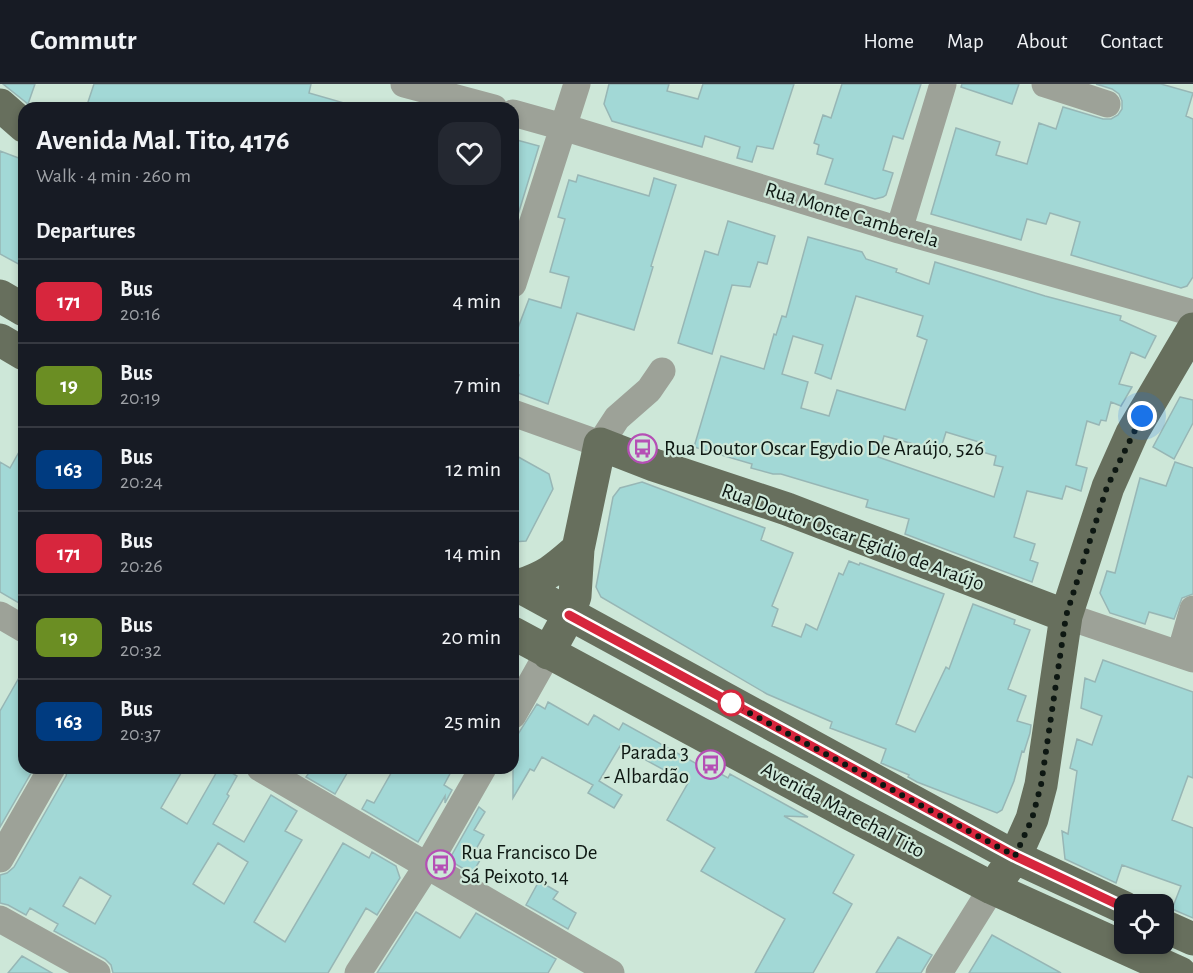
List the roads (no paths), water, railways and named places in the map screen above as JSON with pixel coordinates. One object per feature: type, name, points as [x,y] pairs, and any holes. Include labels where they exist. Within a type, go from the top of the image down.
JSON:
[{"type":"main road","points":[[0,105],[18,121]]},
{"type":"main road","points":[[992,888],[1015,856],[1032,819],[1041,785],[1066,616],[1107,487],[1132,433],[1193,329]]},
{"type":"main road","points":[[548,653],[569,615],[575,596],[578,549],[600,444]]},
{"type":"main road","name":"Rua Doutor Oscar Egidio de Araújo","points":[[600,444],[654,465],[787,510],[1066,616]]},
{"type":"main road","points":[[519,584],[542,579],[578,549]]},
{"type":"main road","name":"Avenida Marechal Tito","points":[[519,587],[1015,856],[1114,903]]},
{"type":"main road","name":"Avenida Marechal Tito","points":[[519,636],[992,888],[1180,973]]},
{"type":"main road","points":[[1174,930],[1193,939]]},
{"type":"street","points":[[404,84],[472,102]]},
{"type":"street","points":[[519,265],[577,84]]},
{"type":"street","points":[[899,230],[943,84]]},
{"type":"street","points":[[1045,84],[1107,104]]},
{"type":"street","name":"Rua Monte Camberela","points":[[519,115],[899,230],[1193,313]]},
{"type":"street","points":[[6,345],[15,304]]},
{"type":"street","points":[[600,444],[617,418],[649,390],[662,371]]},
{"type":"street","name":"Rua Doutor Oscar Egidio de Araújo","points":[[519,415],[600,444]]},
{"type":"street","points":[[1186,656],[1193,609]]},
{"type":"street","points":[[0,615],[18,626]]},
{"type":"street","name":"Rua Doutor Oscar Egidio de Araújo","points":[[1066,616],[1186,656]]},
{"type":"street","points":[[519,704],[548,653]]},
{"type":"street","points":[[0,859],[49,774]]},
{"type":"street","points":[[270,774],[610,973]]},
{"type":"street","points":[[358,973],[427,866],[480,774]]},
{"type":"street","points":[[939,973],[992,888]]},
{"type":"street","points":[[0,919],[97,973]]},
{"type":"place","name":"Rua Doutor Oscar Egydio De Araújo, 526","points":[[643,448]]},
{"type":"place","name":"Parada 3 - Albardão","points":[[710,764]]},
{"type":"place","name":"Rua Francisco De Sá Peixoto, 14","points":[[440,864]]}]
